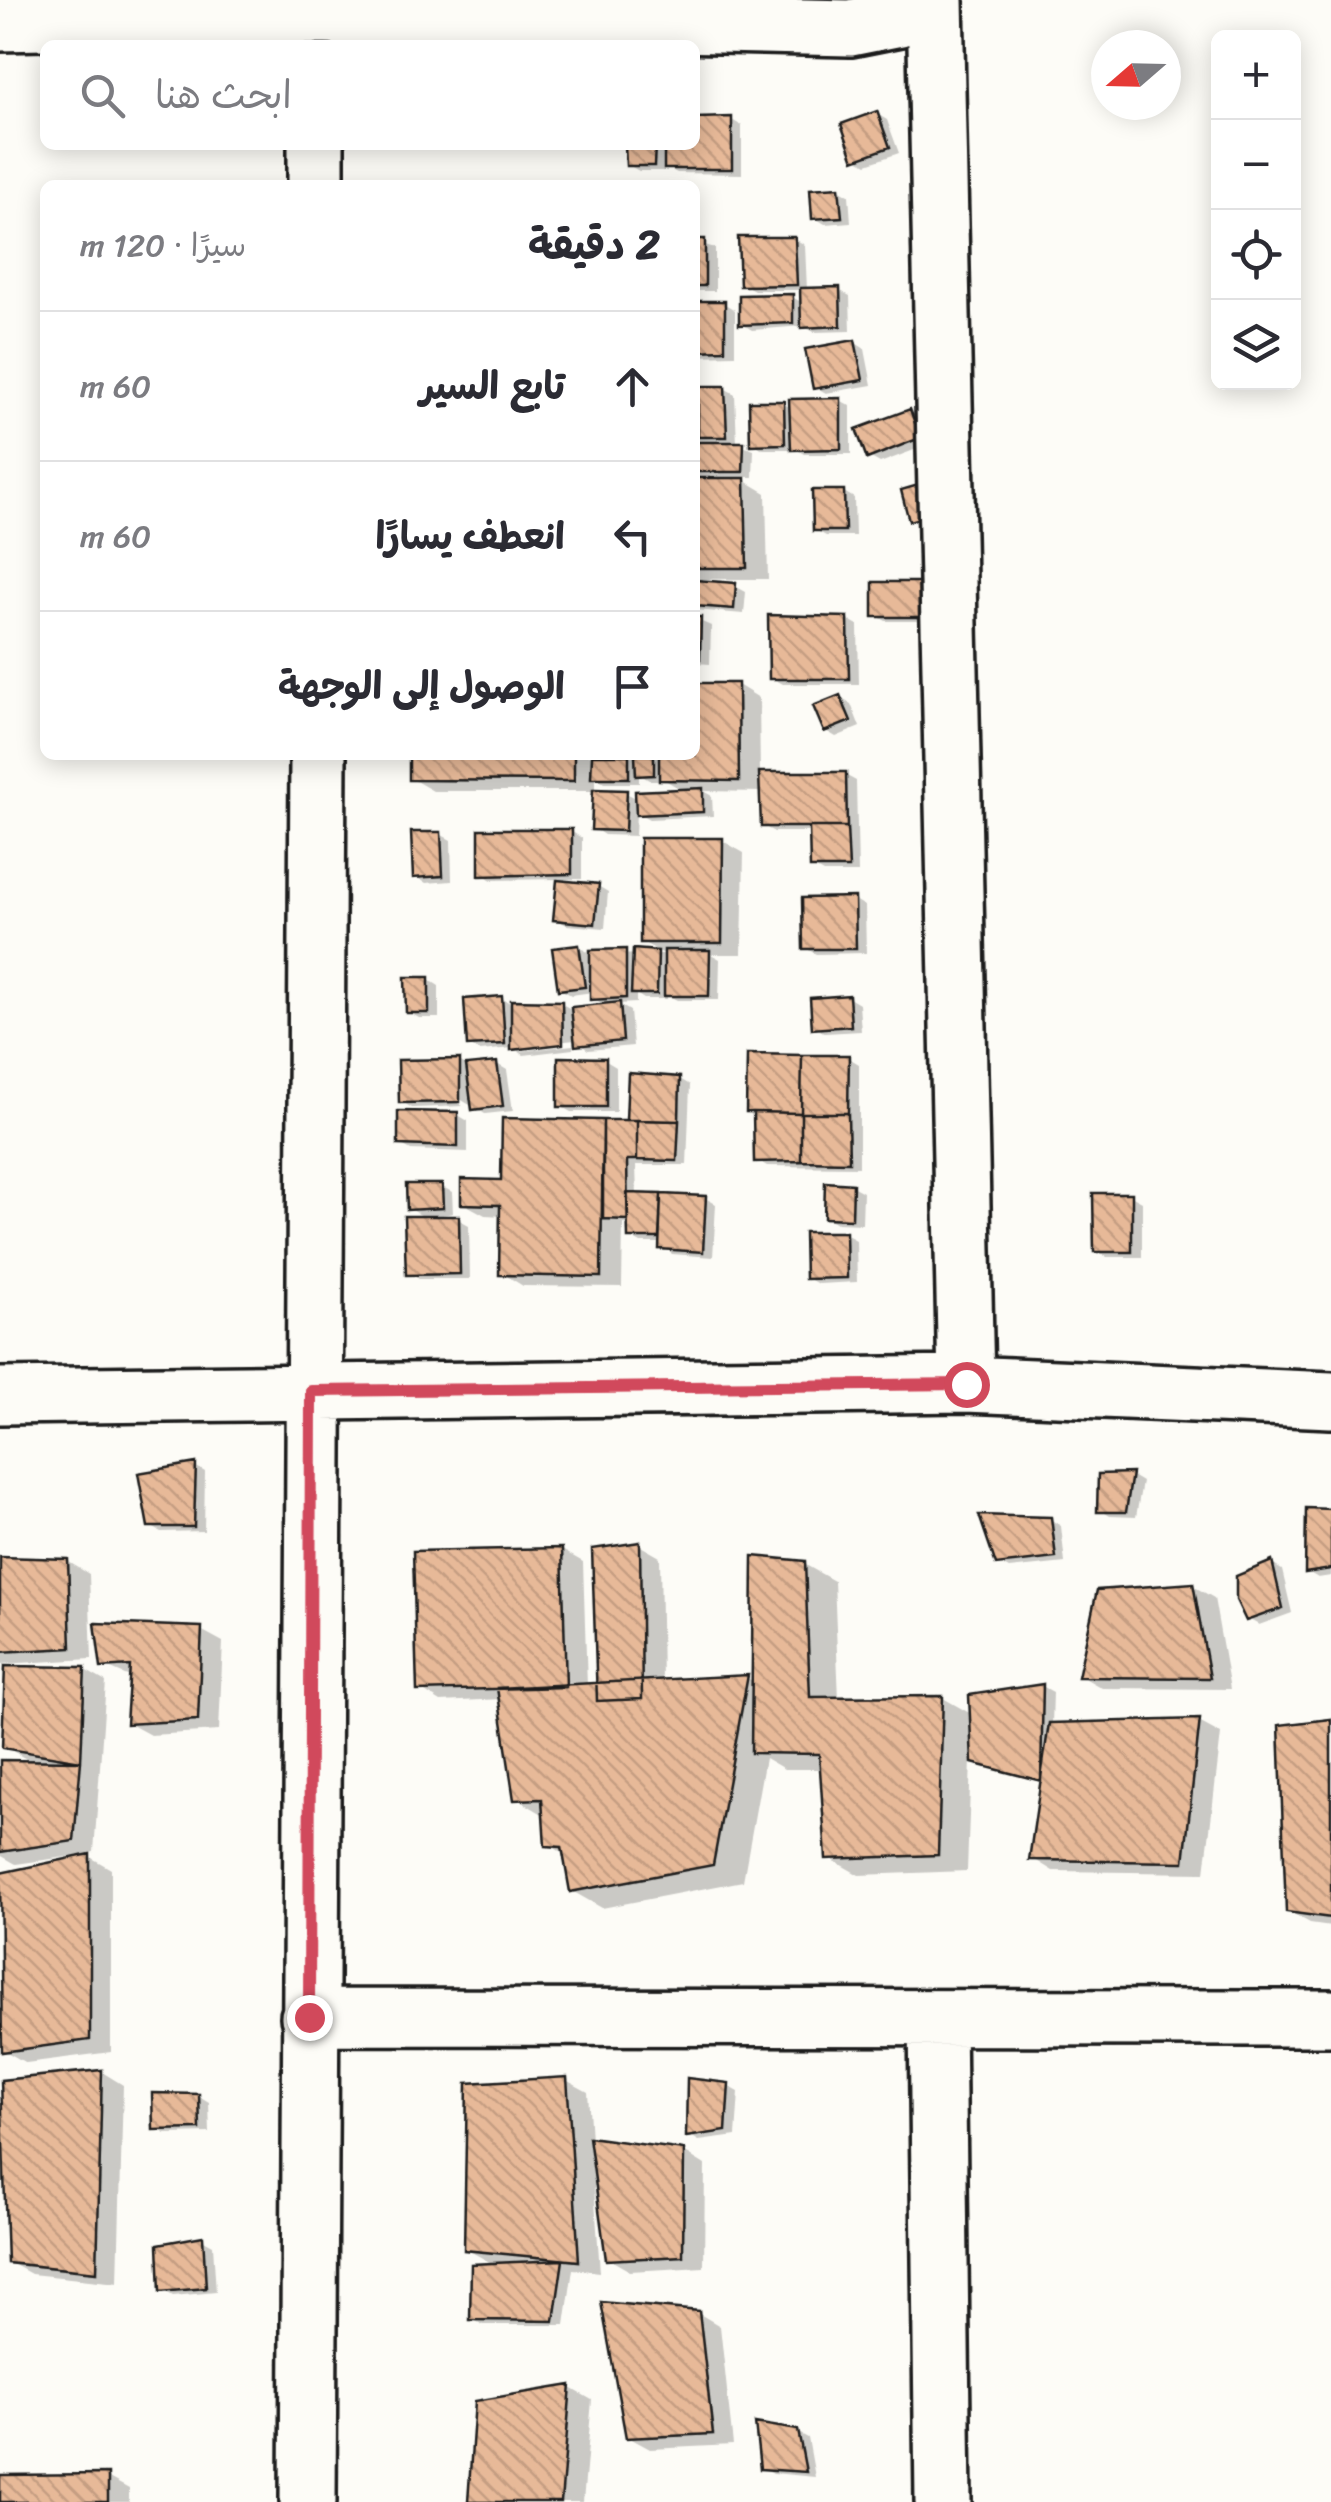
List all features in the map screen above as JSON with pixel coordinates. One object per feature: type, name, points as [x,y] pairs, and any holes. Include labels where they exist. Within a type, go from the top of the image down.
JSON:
[{"type":"street","points":[[0,23],[315,20],[850,28],[900,18],[923,0]]},
{"type":"street","points":[[934,0],[966,1384]]},
{"type":"street","points":[[316,150],[316,180]]},
{"type":"street","points":[[308,2502],[311,1391],[318,760]]},
{"type":"street","points":[[0,1396],[966,1384],[1331,1400]]},
{"type":"street","points":[[309,2017],[1331,2018]]},
{"type":"street","points":[[937,2018],[943,2502]]},
{"type":"building","points":[[877,111],[890,147],[854,160],[841,124]]},
{"type":"building","points":[[732,117],[732,169],[664,169],[664,150],[700,150],[700,118]]},
{"type":"building","points":[[625,150],[655,150],[654,166],[626,166]]},
{"type":"building","points":[[839,187],[842,217],[812,219],[810,189]]},
{"type":"building","points":[[738,237],[795,237],[797,285],[740,286]]},
{"type":"building","points":[[700,239],[705,239],[705,286],[700,286]]},
{"type":"building","points":[[840,287],[841,326],[801,328],[800,288]]},
{"type":"building","points":[[793,294],[793,323],[739,325],[739,295]]},
{"type":"building","points":[[700,301],[725,301],[725,350],[700,351]]},
{"type":"building","points":[[855,340],[863,380],[813,389],[805,349]]},
{"type":"building","points":[[700,386],[725,386],[727,437],[700,437]]},
{"type":"building","points":[[841,398],[841,449],[791,450],[789,399]]},
{"type":"building","points":[[749,401],[784,401],[785,444],[750,445]]},
{"type":"building","points":[[910,409],[920,438],[867,459],[856,429]]},
{"type":"building","points":[[700,442],[744,442],[743,472],[700,472]]},
{"type":"building","points":[[700,478],[745,478],[747,568],[700,568]]},
{"type":"building","points":[[925,483],[934,514],[909,521],[901,490]]},
{"type":"building","points":[[812,490],[844,490],[845,531],[813,531]]},
{"type":"building","points":[[700,580],[736,583],[734,609],[700,606]]},
{"type":"building","points":[[873,582],[923,582],[924,617],[873,617]]},
{"type":"building","points":[[768,615],[848,617],[849,679],[769,679]]},
{"type":"building","points":[[700,683],[738,683],[739,781],[659,780],[659,760],[700,760]]},
{"type":"building","points":[[840,695],[851,721],[824,732],[813,706]]},
{"type":"building","points":[[409,760],[574,760],[574,781],[409,780]]},
{"type":"building","points":[[592,760],[629,760],[629,778],[591,778]]},
{"type":"building","points":[[635,760],[654,760],[654,775],[636,776]]},
{"type":"building","points":[[759,772],[846,772],[847,827],[761,827]]},
{"type":"building","points":[[703,788],[703,812],[636,815],[635,791]]},
{"type":"building","points":[[593,789],[627,790],[625,831],[591,830]]},
{"type":"building","points":[[809,827],[847,827],[849,868],[810,868]]},
{"type":"building","points":[[479,829],[572,829],[572,874],[479,876]]},
{"type":"building","points":[[411,832],[441,832],[443,876],[413,878]]},
{"type":"building","points":[[640,838],[723,838],[722,943],[640,943]]},
{"type":"building","points":[[557,880],[599,884],[595,924],[553,920]]},
{"type":"building","points":[[855,897],[856,949],[803,949],[802,898]]},
{"type":"building","points":[[579,945],[585,987],[558,990],[552,948]]},
{"type":"building","points":[[626,949],[626,998],[590,1000],[590,950]]},
{"type":"building","points":[[633,949],[658,951],[657,994],[631,994]]},
{"type":"building","points":[[664,950],[710,950],[709,996],[664,996]]},
{"type":"building","points":[[405,977],[429,977],[429,1013],[406,1013]]},
{"type":"building","points":[[849,995],[851,1026],[812,1029],[810,998]]},
{"type":"building","points":[[502,996],[505,1044],[467,1046],[464,999]]},
{"type":"building","points":[[511,1000],[562,1001],[563,1044],[511,1050]]},
{"type":"building","points":[[620,1002],[623,1041],[575,1046],[571,1007]]},
{"type":"building","points":[[747,1054],[802,1055],[801,1113],[746,1112]]},
{"type":"building","points":[[802,1055],[849,1055],[848,1113],[801,1113]]},
{"type":"building","points":[[558,1057],[606,1058],[606,1107],[558,1107]]},
{"type":"building","points":[[460,1059],[460,1102],[399,1103],[398,1060]]},
{"type":"building","points":[[497,1062],[503,1106],[472,1110],[466,1065]]},
{"type":"building","points":[[628,1073],[680,1077],[679,1121],[626,1120]]},
{"type":"building","points":[[398,1111],[458,1112],[458,1147],[398,1145]]},
{"type":"building","points":[[753,1112],[801,1113],[801,1161],[754,1162]]},
{"type":"building","points":[[801,1113],[848,1113],[849,1162],[801,1161]]},
{"type":"building","points":[[502,1118],[603,1120],[601,1277],[499,1275],[500,1205],[461,1204],[461,1179],[501,1180]]},
{"type":"building","points":[[603,1120],[637,1120],[637,1160],[627,1160],[628,1220],[603,1219]]},
{"type":"building","points":[[637,1120],[679,1121],[677,1161],[637,1160]]},
{"type":"building","points":[[825,1182],[853,1184],[852,1219],[824,1218]]},
{"type":"building","points":[[406,1184],[442,1184],[443,1208],[407,1210]]},
{"type":"building","points":[[627,1193],[661,1194],[659,1238],[628,1238]]},
{"type":"building","points":[[1093,1193],[1132,1193],[1132,1252],[1094,1252]]},
{"type":"building","points":[[661,1194],[706,1196],[703,1252],[659,1249]]},
{"type":"building","points":[[404,1216],[459,1216],[460,1274],[406,1275]]},
{"type":"building","points":[[804,1232],[846,1232],[847,1278],[805,1279]]},
{"type":"building","points":[[196,1463],[194,1527],[148,1527],[138,1473]]},
{"type":"building","points":[[1132,1473],[1126,1512],[1097,1512],[1098,1474]]},
{"type":"building","points":[[1306,1508],[1331,1509],[1331,1569],[1305,1573]]},
{"type":"building","points":[[979,1515],[1051,1517],[1056,1558],[996,1565]]},
{"type":"building","points":[[640,1542],[642,1699],[597,1701],[592,1549]]},
{"type":"building","points":[[562,1548],[566,1687],[417,1691],[413,1551]]},
{"type":"building","points":[[753,1556],[805,1561],[810,1697],[943,1696],[938,1855],[826,1859],[819,1754],[751,1753]]},
{"type":"building","points":[[0,1557],[68,1559],[71,1648],[0,1652]]},
{"type":"building","points":[[1272,1561],[1283,1608],[1246,1621],[1236,1600],[1236,1576]]},
{"type":"building","points":[[1193,1583],[1210,1678],[1078,1677],[1097,1590]]},
{"type":"building","points":[[95,1623],[202,1627],[198,1720],[126,1724],[130,1666],[101,1668]]},
{"type":"building","points":[[5,1666],[85,1667],[81,1761],[2,1748]]},
{"type":"building","points":[[748,1675],[713,1865],[570,1892],[562,1847],[545,1846],[542,1799],[514,1800],[497,1688]]},
{"type":"building","points":[[1043,1684],[1041,1781],[972,1763],[969,1695]]},
{"type":"building","points":[[1200,1719],[1184,1862],[1029,1860],[1049,1723]]},
{"type":"building","points":[[1331,1719],[1331,1918],[1286,1912],[1279,1725]]},
{"type":"building","points":[[0,1760],[81,1761],[74,1841],[0,1852]]},
{"type":"building","points":[[90,1854],[90,2040],[2,2052],[0,1873]]},
{"type":"building","points":[[102,2070],[97,2272],[7,2263],[1,2080]]},
{"type":"building","points":[[567,2077],[579,2261],[464,2250],[467,2083]]},
{"type":"building","points":[[687,2078],[729,2083],[726,2131],[686,2137]]},
{"type":"building","points":[[152,2093],[199,2094],[200,2129],[153,2130]]},
{"type":"building","points":[[589,2137],[684,2150],[683,2256],[606,2260]]},
{"type":"building","points":[[203,2236],[206,2288],[160,2292],[158,2244]]},
{"type":"building","points":[[563,2260],[554,2321],[470,2320],[471,2264]]},
{"type":"building","points":[[601,2302],[699,2311],[713,2434],[626,2438]]},
{"type":"building","points":[[571,2385],[561,2502],[468,2502],[475,2401]]},
{"type":"building","points":[[755,2423],[798,2430],[806,2472],[760,2469]]},
{"type":"building","points":[[108,2474],[108,2502],[0,2502],[0,2475]]},
{"type":"route","points":[[309,2017],[311,1391],[966,1384]]}]
